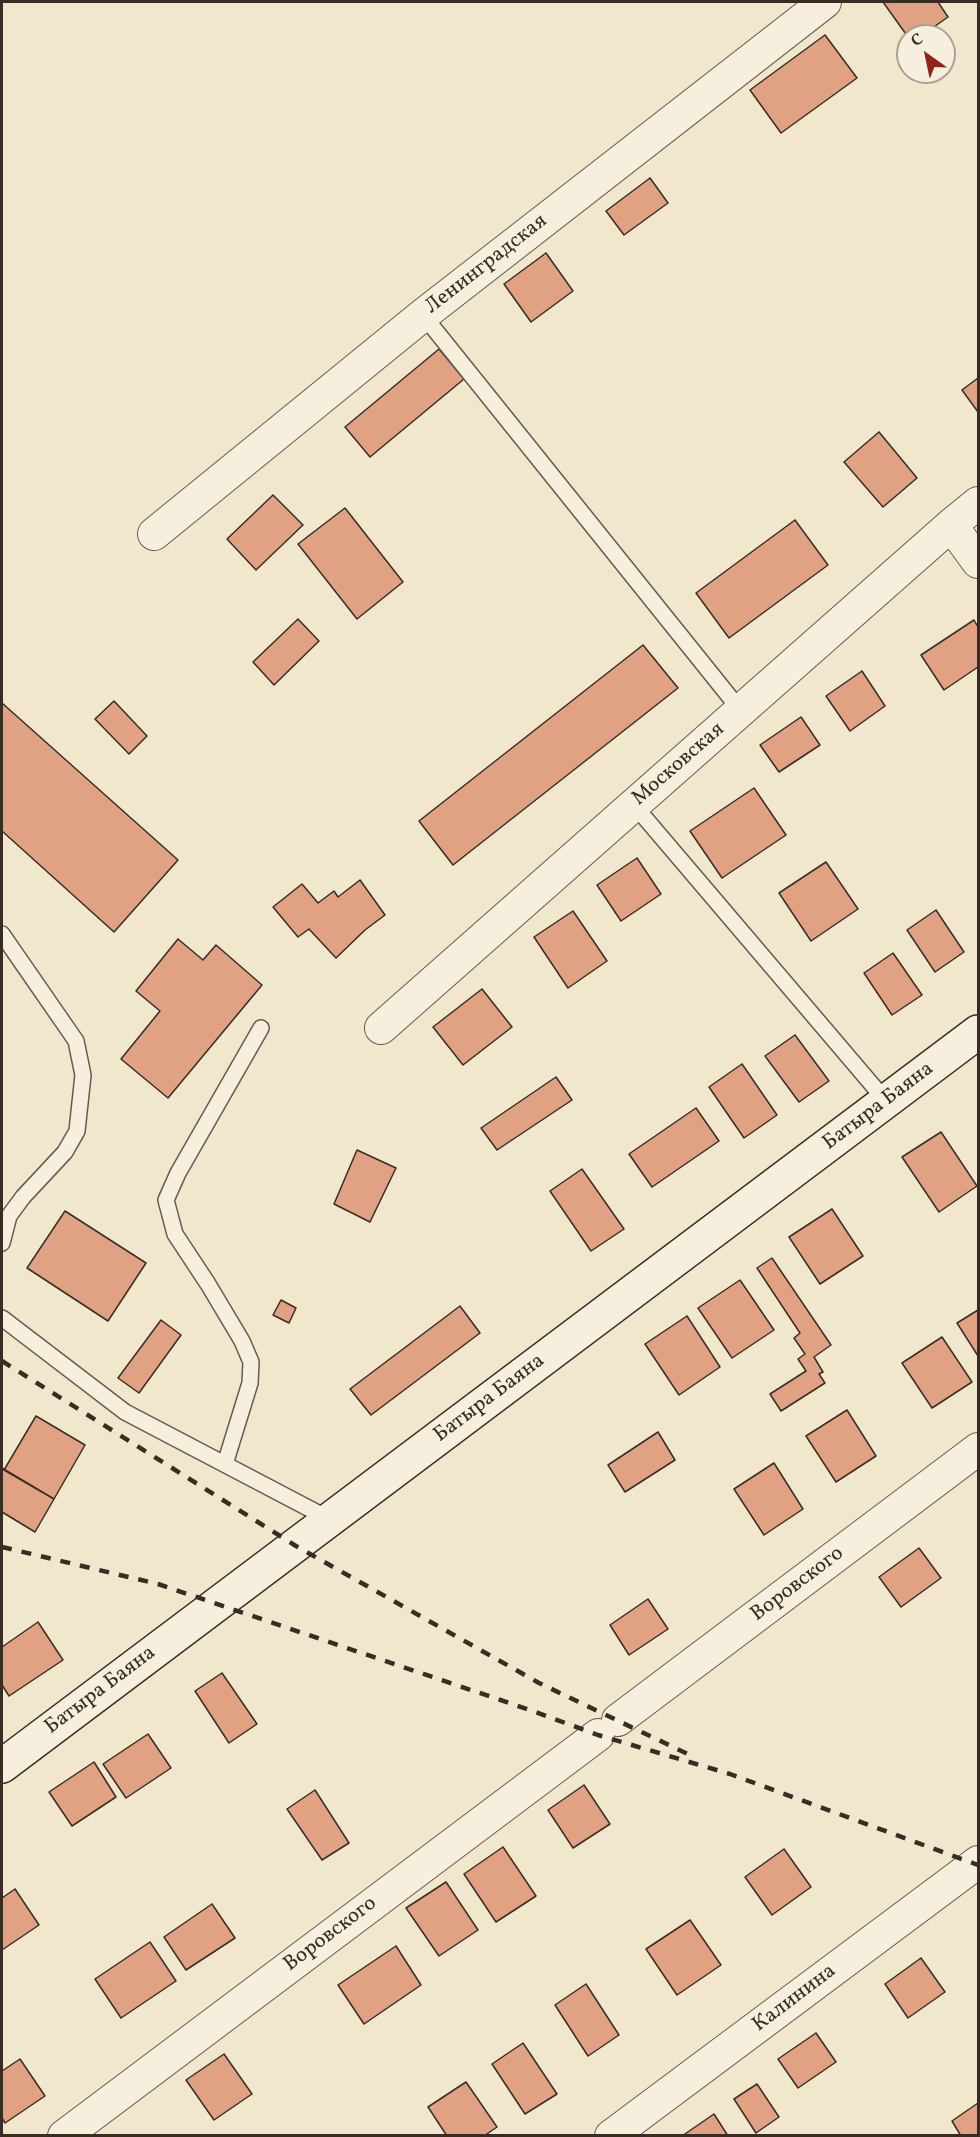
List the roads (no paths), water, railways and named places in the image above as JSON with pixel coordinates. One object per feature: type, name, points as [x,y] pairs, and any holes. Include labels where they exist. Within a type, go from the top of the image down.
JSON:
[{"type":"street","name":"Ленинградская","points":[[154,534],[423,315],[825,2]]},
{"type":"street","name":"Московская","points":[[381,1028],[978,503]]},
{"type":"street","points":[[951,525],[978,562]]},
{"type":"street","name":"Батыра Баяна","points":[[2,1766],[978,1032]]},
{"type":"street","name":"Воровского","points":[[64,2136],[978,1449]]},
{"type":"street","name":"Калинина","points":[[611,2136],[978,1862]]},
{"type":"lane","points":[[423,315],[741,711]]},
{"type":"lane","points":[[634,805],[886,1101]]},
{"type":"lane","points":[[2,934],[76,1041],[83,1075],[77,1131],[65,1152],[23,1197],[9,1216],[2,1243]]},
{"type":"lane","points":[[225,1464],[250,1383],[251,1362],[242,1341],[175,1234],[166,1200],[178,1173],[261,1028]]},
{"type":"lane","points":[[2,1318],[125,1412],[331,1520]]},
{"type":"railway","points":[[2,1361],[296,1546],[539,1683],[694,1757]]},
{"type":"railway","points":[[2,1547],[158,1584],[598,1735],[730,1774],[978,1865]]}]
